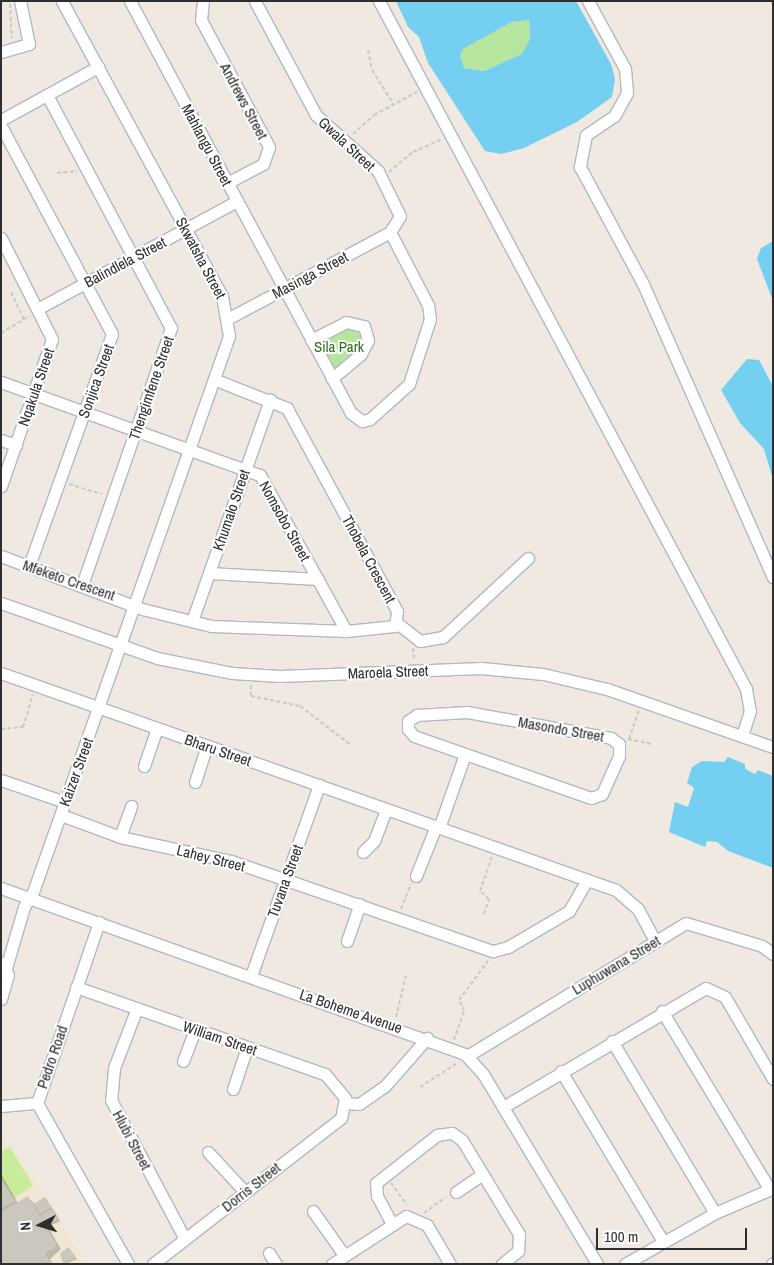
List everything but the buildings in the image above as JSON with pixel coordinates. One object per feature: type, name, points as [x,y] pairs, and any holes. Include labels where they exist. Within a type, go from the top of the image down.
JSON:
[{"type":"street","name":"Skwatsha Street","points":[[62,1],[186,229],[229,318],[228,345],[121,646]]},
{"type":"street","name":"Mahlangu Street","points":[[130,1],[311,340],[353,416],[362,421],[395,398],[412,379],[429,311],[390,232]]},
{"type":"street","name":"Andrews Street","points":[[203,1],[201,20],[270,151],[263,164],[227,183]]},
{"type":"street","name":"Gwala Street","points":[[255,1],[316,115],[383,178],[400,212],[398,224],[390,232]]},
{"type":"street","points":[[379,1],[450,134],[508,249],[746,689],[750,711],[742,736]]},
{"type":"street","points":[[588,1],[621,61],[627,84],[620,110],[586,135],[580,166],[643,284],[773,578]]},
{"type":"street","points":[[1,52],[14,50],[29,42],[17,2]]},
{"type":"street","points":[[1,120],[98,67]]},
{"type":"street","name":"Thengimfene Street","points":[[47,95],[135,256],[171,328],[82,585]]},
{"type":"street","name":"Sonjica Street","points":[[1,126],[87,282],[112,334],[29,566]]},
{"type":"street","name":"Balindlela Street","points":[[39,308],[237,201]]},
{"type":"street","name":"Masinga Street","points":[[229,318],[285,290],[390,232]]},
{"type":"street","name":"Nqakula Street","points":[[1,238],[39,308],[52,339],[1,486]]},
{"type":"street","points":[[311,340],[346,322],[364,326],[368,340],[362,354],[332,378]]},
{"type":"street","name":"Thobela Crescent","points":[[136,605],[192,621],[242,630],[388,630],[397,623],[397,611],[288,410],[270,399],[216,380]]},
{"type":"street","name":"Nomsobo Street","points":[[1,382],[246,467],[263,478],[346,631]]},
{"type":"street","name":"Khumalo Street","points":[[192,621],[270,399]]},
{"type":"street","points":[[1,440],[16,445]]},
{"type":"street","name":"Mfeketo Crescent","points":[[1,556],[136,605]]},
{"type":"street","points":[[397,623],[412,632],[420,641],[452,632],[528,558]]},
{"type":"street","points":[[209,573],[318,579]]},
{"type":"street","name":"Maroela Street","points":[[1,603],[121,646],[182,664],[252,675],[481,668],[544,674],[642,701],[773,747]]},
{"type":"street","name":"Kaizer Street","points":[[1,999],[8,979],[4,965],[61,815],[121,646]]},
{"type":"street","name":"Bharu Street","points":[[1,673],[616,890],[630,901],[655,941]]},
{"type":"street","name":"Masondo Street","points":[[460,711],[624,741],[606,788],[594,798],[465,754],[414,736],[408,729],[408,720],[421,714],[460,711]]},
{"type":"street","points":[[144,766],[157,728]]},
{"type":"street","points":[[195,782],[207,746]]},
{"type":"street","points":[[416,876],[438,827],[465,754]]},
{"type":"street","points":[[2,780],[65,802]]},
{"type":"street","name":"Tuvana Street","points":[[251,976],[319,785]]},
{"type":"street","points":[[120,837],[131,806]]},
{"type":"street","points":[[363,852],[374,842],[386,809]]},
{"type":"street","name":"Lahey Street","points":[[61,815],[120,837],[231,861],[493,951]]},
{"type":"street","points":[[493,951],[508,947],[569,911],[587,880]]},
{"type":"street","name":"La Boheme Avenue","points":[[1,888],[427,1038],[452,1047],[466,1055],[503,1107],[597,1264]]},
{"type":"street","points":[[347,941],[360,904]]},
{"type":"street","name":"Pedro Road","points":[[99,922],[37,1103],[128,1264]]},
{"type":"street","name":"Luphuwana Street","points":[[466,1055],[682,924],[696,923],[762,946],[773,954]]},
{"type":"street","name":"William Street","points":[[76,987],[325,1074],[336,1083],[346,1105]]},
{"type":"street","points":[[503,1107],[696,990],[716,990],[773,1079]]},
{"type":"street","name":"Hlubi Street","points":[[137,1008],[114,1068],[111,1100],[185,1239]]},
{"type":"street","points":[[625,1264],[662,1240],[715,1212],[771,1189],[662,1011]]},
{"type":"street","points":[[183,1061],[195,1029]]},
{"type":"street","points":[[346,1105],[359,1104],[395,1077],[427,1038]]},
{"type":"street","points":[[612,1041],[715,1212]]},
{"type":"street","points":[[233,1090],[247,1047]]},
{"type":"street","points":[[561,1071],[662,1240]]},
{"type":"street","points":[[1,1106],[37,1103]]},
{"type":"street","name":"Dorris Street","points":[[153,1264],[340,1118],[346,1105]]},
{"type":"street","points":[[392,1224],[374,1190],[383,1176],[436,1135],[448,1132],[462,1140],[520,1239],[515,1254],[502,1264]]},
{"type":"street","points":[[208,1152],[245,1192]]},
{"type":"street","points":[[456,1192],[483,1174]]},
{"type":"street","points":[[313,1211],[344,1255]]},
{"type":"street","points":[[332,1264],[392,1224],[416,1218],[450,1264]]},
{"type":"street","points":[[269,1253],[276,1264]]},
{"type":"path","points":[[14,50],[8,5],[17,2]]},
{"type":"path","points":[[368,50],[372,70],[394,105]]},
{"type":"path","points":[[346,144],[363,124],[425,87]]},
{"type":"path","points":[[383,178],[413,152],[450,134]]},
{"type":"path","points":[[57,173],[64,170],[69,175],[85,166]]},
{"type":"path","points":[[11,292],[24,320]]},
{"type":"path","points":[[1,333],[24,320],[39,308]]},
{"type":"path","points":[[60,481],[113,497]]},
{"type":"path","points":[[412,632],[415,671]]},
{"type":"path","points":[[252,675],[251,696],[300,706],[351,745]]},
{"type":"path","points":[[1,729],[24,727],[36,686]]},
{"type":"path","points":[[642,701],[624,741],[650,744]]},
{"type":"path","points":[[484,914],[489,899],[480,891],[495,847]]},
{"type":"path","points":[[396,918],[416,876]]},
{"type":"path","points":[[452,1047],[464,1011],[459,1000],[481,976],[493,951]]},
{"type":"path","points":[[394,1027],[406,975]]},
{"type":"path","points":[[420,1087],[453,1069],[466,1055]]},
{"type":"path","points":[[383,1176],[403,1195],[416,1218],[456,1192]]},
{"type":"shaded area","points":[[8,1142],[48,1200],[85,1264],[1,1264],[1,1143]]},
{"type":"green space","points":[[529,20],[530,39],[522,54],[484,71],[464,68],[460,55],[463,49],[512,22]]},
{"type":"green space","name":"Sila Park","points":[[353,325],[364,334],[361,347],[336,369],[332,367],[320,341]]},
{"type":"green space","points":[[10,1147],[33,1186],[13,1198],[1,1178],[1,1152]]},
{"type":"water","points":[[396,1],[576,1],[611,64],[615,79],[612,97],[577,122],[524,148],[501,154],[485,151],[428,63],[419,37],[408,27]],"holes":[[[529,20],[530,39],[522,54],[484,71],[464,68],[460,55],[463,49],[512,22]]]},
{"type":"water","points":[[773,241],[773,301],[757,259],[761,248]]},
{"type":"water","points":[[747,359],[759,360],[773,386],[773,480],[764,449],[740,423],[721,390]]},
{"type":"water","points":[[728,757],[745,764],[745,769],[755,774],[758,770],[773,776],[773,868],[728,851],[717,842],[707,841],[705,847],[669,832],[675,802],[688,807],[694,788],[687,783],[692,767],[702,761],[724,762]]}]
